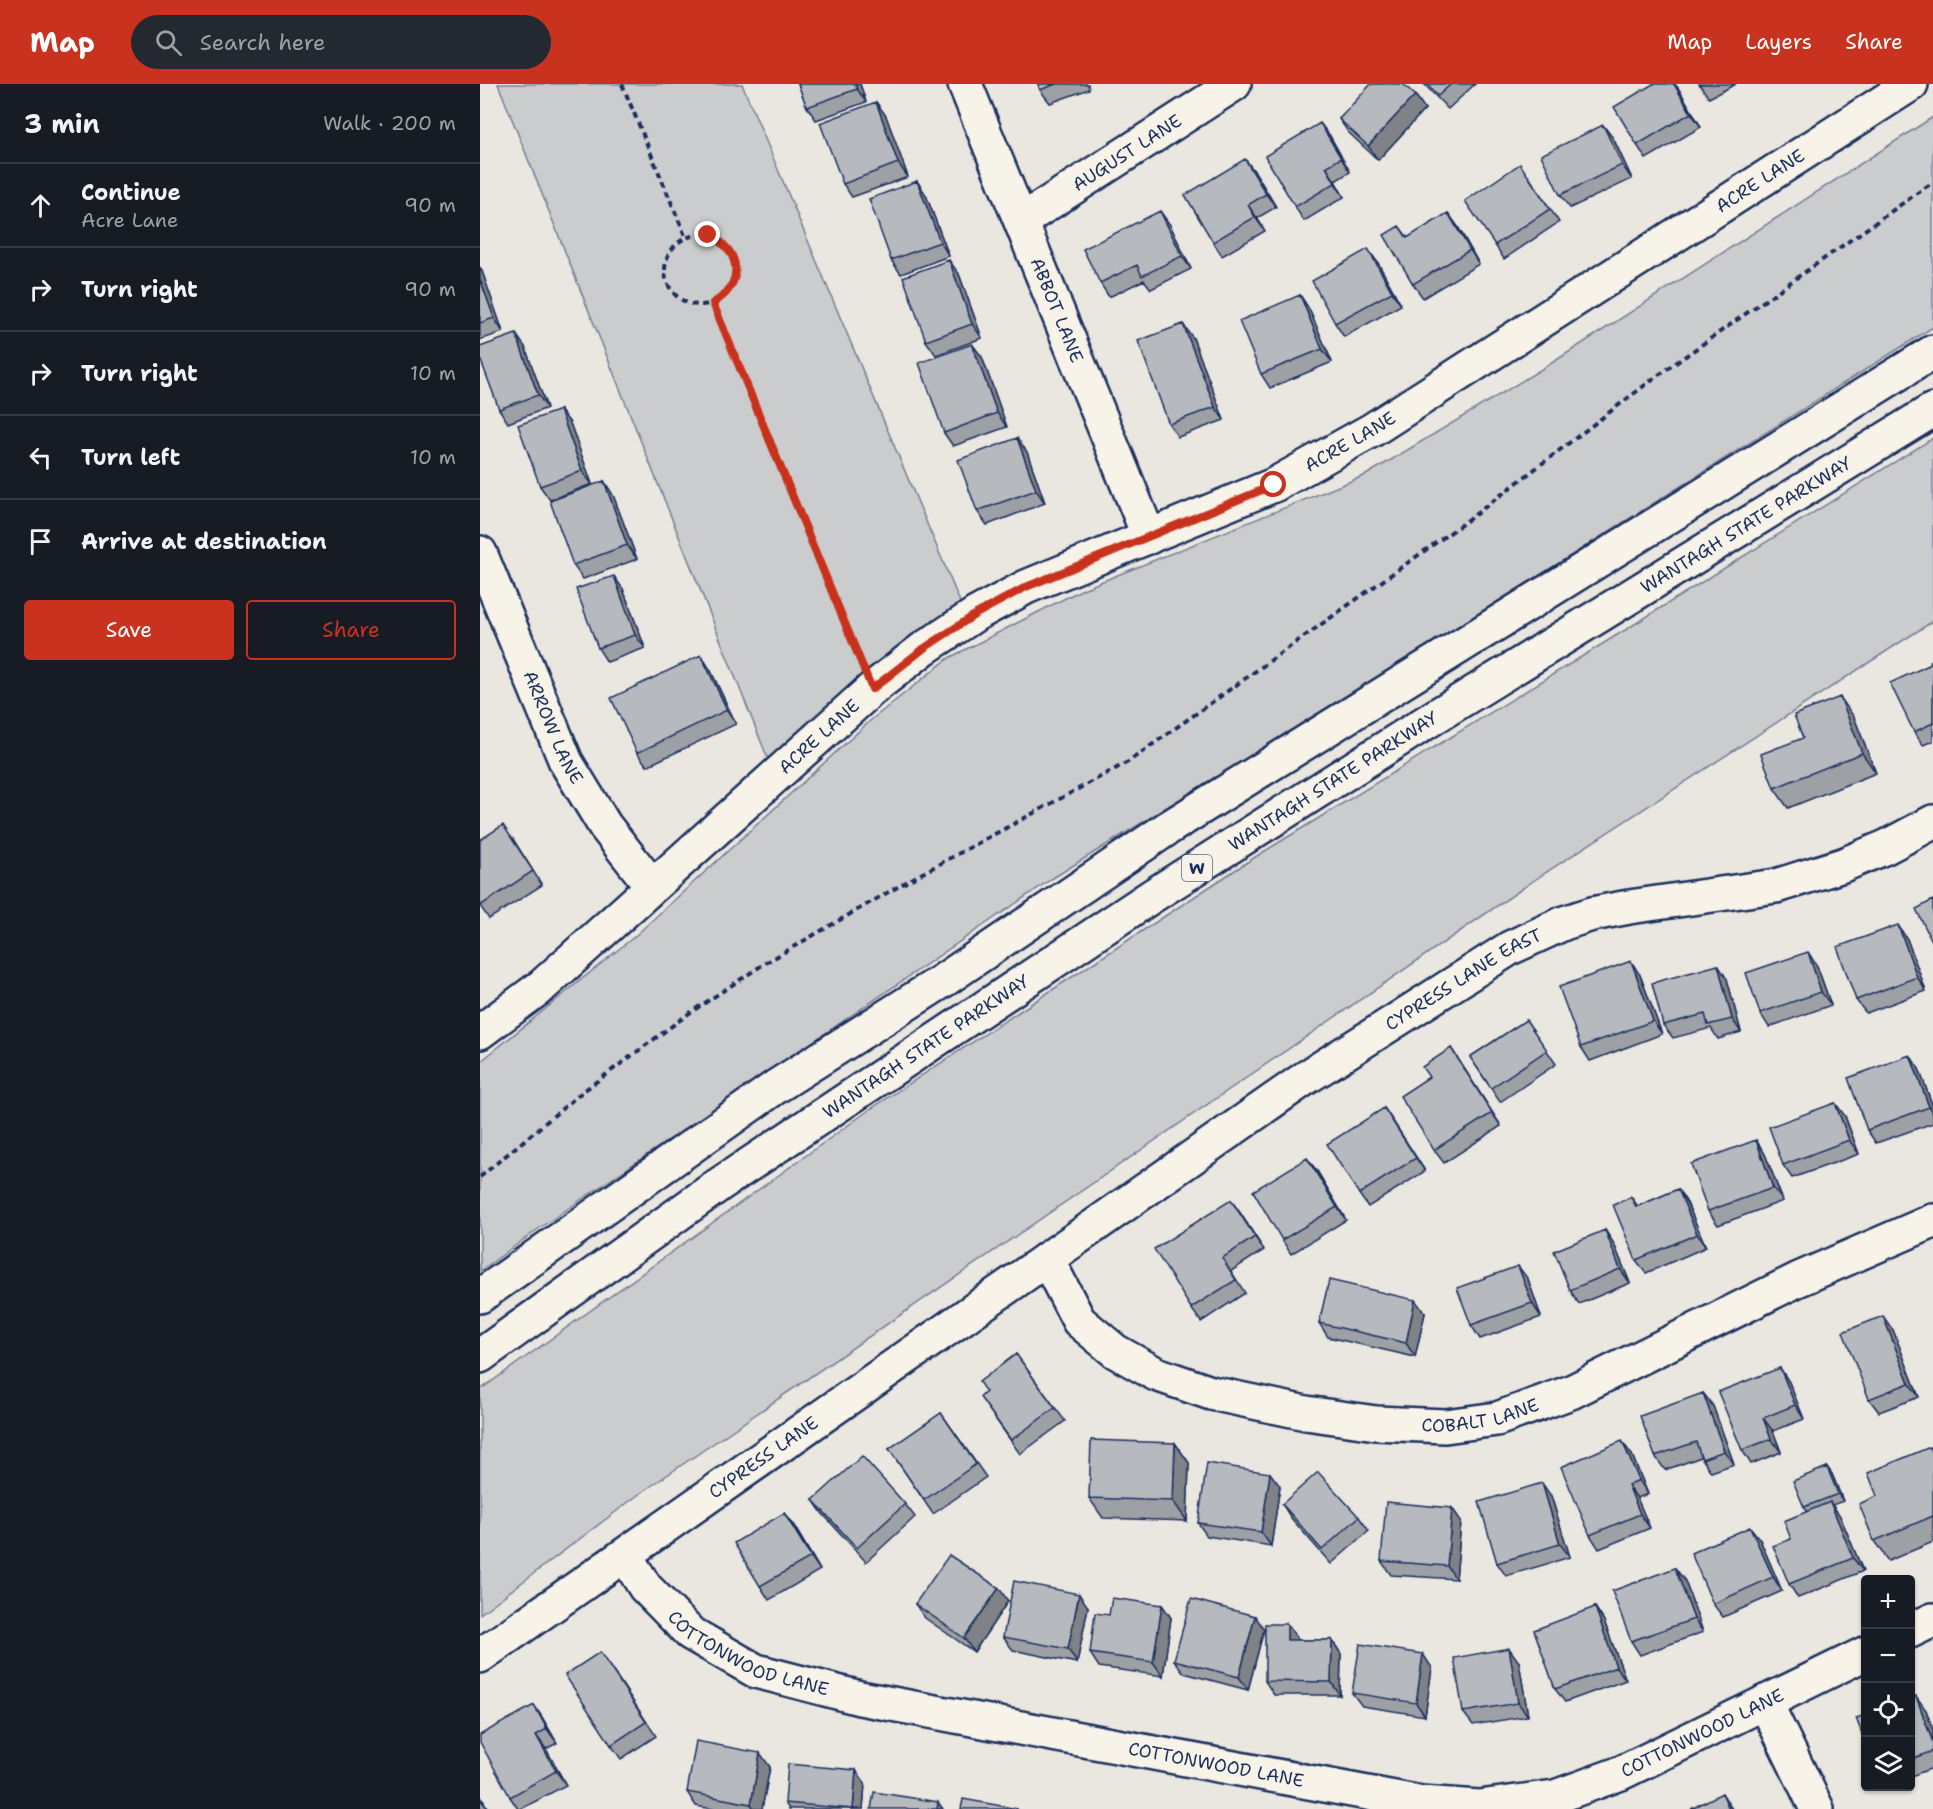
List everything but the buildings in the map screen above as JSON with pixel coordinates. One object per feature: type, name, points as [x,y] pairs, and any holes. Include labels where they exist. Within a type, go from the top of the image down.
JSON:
[{"type":"main road","name":"ABBOT LANE","points":[[965,84],[1149,537]]},
{"type":"main road","name":"AUGUST LANE","points":[[1021,221],[1234,84]]},
{"type":"main road","name":"ACRE LANE","points":[[480,1032],[542,986],[872,689],[923,649],[976,614],[1026,587],[1274,485],[1372,430],[1911,84]]},
{"type":"main road","points":[[480,1296],[777,1086],[944,980],[1168,828],[1933,352]]},
{"type":"main road","name":"WANTAGH STATE PARKWAY","points":[[480,1356],[720,1184],[1152,896],[1436,716],[1933,410]]},
{"type":"main road","name":"ARROW LANE","points":[[480,553],[491,614],[566,762],[604,826],[652,886]]},
{"type":"main road","name":"CYPRESS LANE EAST","points":[[1047,1259],[1304,1079],[1482,964],[1532,937],[1592,914],[1776,886],[1843,865],[1886,847],[1933,822]]},
{"type":"main road","name":"COBALT LANE","points":[[1047,1259],[1079,1321],[1115,1351],[1156,1374],[1210,1393],[1306,1413],[1376,1423],[1445,1426],[1497,1419],[1570,1392],[1797,1280],[1932,1225]]},
{"type":"main road","name":"CYPRESS LANE","points":[[480,1656],[1047,1259]]},
{"type":"main road","name":"COTTONWOOD LANE","points":[[625,1555],[645,1587],[690,1633],[756,1671],[860,1698],[1421,1803],[1479,1807],[1555,1797],[1621,1773],[1861,1655]]},
{"type":"main road","points":[[1915,1629],[1933,1620]]},
{"type":"main road","points":[[1765,1702],[1817,1809]]},
{"type":"path","points":[[622,84],[686,238]]},
{"type":"path","points":[[480,1177],[581,1092],[691,1012],[767,962],[906,882],[1128,762],[1472,517],[1653,379],[1933,182]]},
{"type":"path","points":[[708,235],[727,247],[733,256],[734,279],[730,289],[713,303],[689,304],[679,298],[668,283],[665,266],[669,254],[676,244],[686,238],[708,235]]},
{"type":"path","points":[[713,303],[872,689]]},
{"type":"shaded area","points":[[498,84],[742,84],[965,614],[772,769]]},
{"type":"shaded area","points":[[1933,117],[1933,327],[1053,878],[480,1271],[480,1062],[635,936],[871,720],[949,658],[1083,589],[1366,475],[1555,361]]},
{"type":"shaded area","points":[[1933,438],[1933,621],[1545,873],[638,1495],[480,1614],[480,1390],[872,1108],[1252,859]]},
{"type":"route","points":[[708,235],[727,247],[733,256],[735,267],[730,289],[713,303],[872,689],[923,649],[976,614],[1026,587],[1274,485]]}]
